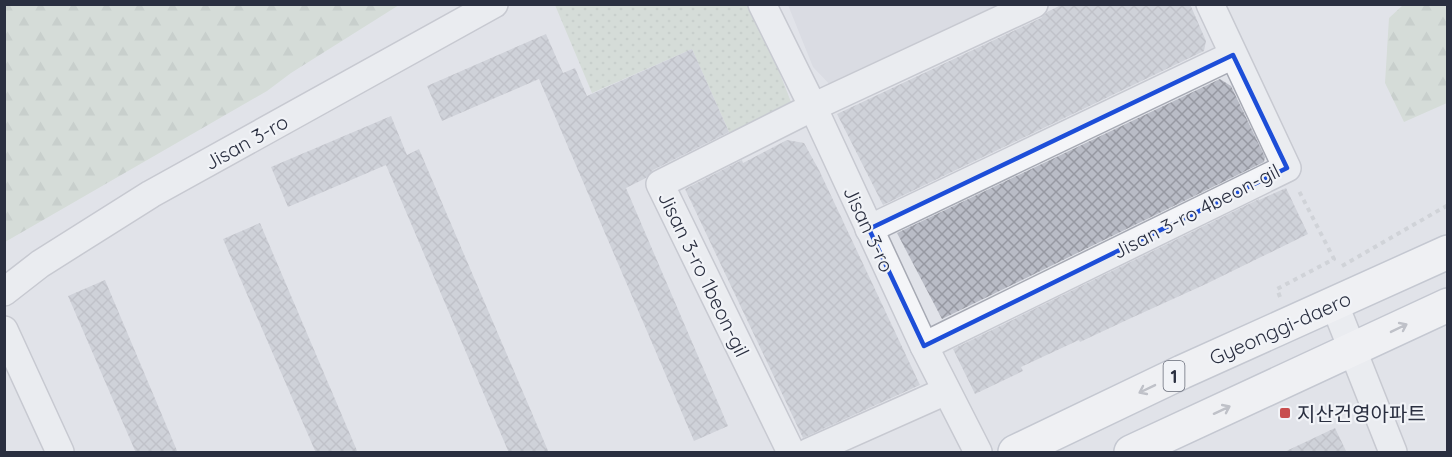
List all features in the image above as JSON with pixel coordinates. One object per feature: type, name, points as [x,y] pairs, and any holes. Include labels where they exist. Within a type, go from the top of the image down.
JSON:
[{"type":"main road","name":"Gyeonggi-daero","points":[[1015,453],[1182,372],[1448,252]]},
{"type":"main road","points":[[1131,453],[1448,305]]},
{"type":"street","name":"Jisan 3-ro","points":[[4,292],[40,264],[152,194],[494,4]]},
{"type":"street","name":"Jisan 3-ro","points":[[762,4],[813,107],[924,346],[978,453]]},
{"type":"street","points":[[813,107],[1034,4]]},
{"type":"street","name":"Jisan 3-ro 4beon-gil","points":[[924,346],[1287,168],[1210,4]]},
{"type":"street","points":[[869,229],[1233,55]]},
{"type":"street","name":"Jisan 3-ro 1beon-gil","points":[[791,453],[660,184],[813,107]]},
{"type":"street","points":[[1334,303],[1393,453]]},
{"type":"street","points":[[4,330],[60,453]]},
{"type":"street","points":[[809,453],[946,390]]},
{"type":"path","points":[[1287,168],[1334,259],[1277,289],[1292,322]]},
{"type":"highlighted area","points":[[1233,55],[1287,168],[924,346],[869,229]]},
{"type":"shaded area","points":[[788,5],[1017,5],[836,91],[813,67]]},
{"type":"green space","points":[[5,4],[399,5],[291,73],[267,91],[5,242]]},
{"type":"green space","points":[[555,5],[753,5],[793,107],[730,134],[692,49],[592,93]]},
{"type":"green space","points":[[1403,5],[1448,5],[1447,103],[1404,122],[1385,83],[1389,18]]},
{"type":"building","points":[[1063,4],[1190,4],[1206,41],[1204,51],[883,205],[837,114],[1041,18],[1047,12]]},
{"type":"building","points":[[546,34],[563,73],[575,68],[587,96],[692,49],[729,132],[653,170],[646,178],[626,188],[728,426],[694,441],[539,79],[442,121],[427,86]]},
{"type":"building","points":[[1220,79],[1231,86],[1265,157],[1264,162],[942,319],[897,233]]},
{"type":"building","points":[[391,116],[407,155],[419,149],[549,453],[509,453],[386,165],[288,207],[271,167]]},
{"type":"building","points":[[787,140],[804,143],[819,170],[920,385],[803,438],[685,189]]},
{"type":"building","points":[[1286,188],[1308,234],[1206,284],[1021,367],[1023,371],[975,394],[953,349],[1259,199]]},
{"type":"building","points":[[260,223],[358,453],[316,453],[223,239]]},
{"type":"building","points":[[105,280],[178,453],[136,453],[68,296]]},
{"type":"building","points":[[1335,428],[1347,453],[1282,453]]},
{"type":"place","name":"지산건영아파트","points":[[1285,413]]}]
